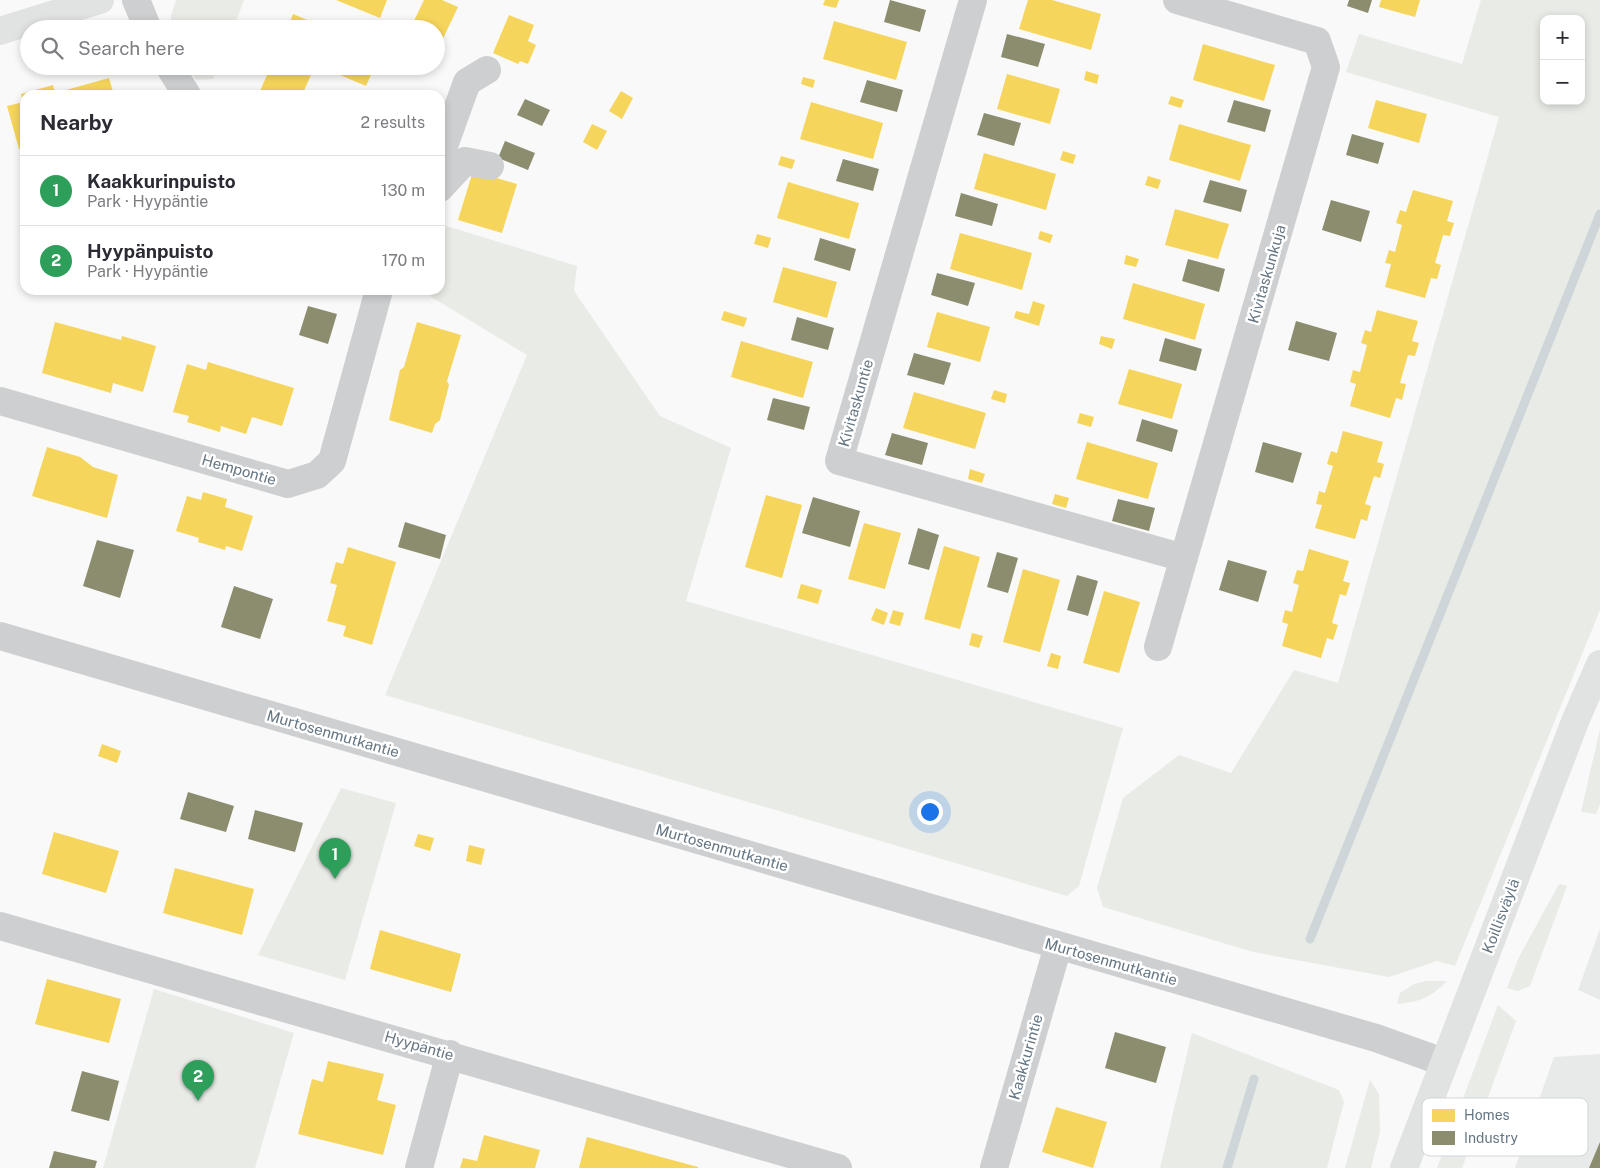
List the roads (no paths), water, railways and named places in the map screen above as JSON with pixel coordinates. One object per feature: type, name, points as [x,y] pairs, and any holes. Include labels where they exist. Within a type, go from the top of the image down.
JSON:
[{"type":"main road","points":[[35,20],[100,0]]},
{"type":"main road","points":[[0,31],[20,25]]},
{"type":"main road","name":"Koillisväylä","points":[[1430,1098],[1576,720],[1600,664]]},
{"type":"main road","name":"Koillisväylä","points":[[1404,1168],[1422,1119]]},
{"type":"street","points":[[136,0],[144,20]]},
{"type":"street","name":"Kivitaskuntie","points":[[973,0],[839,461],[1184,558]]},
{"type":"street","name":"Kivitaskunkuja","points":[[1158,647],[1326,67],[1317,41],[1177,0]]},
{"type":"street","points":[[445,143],[467,82],[487,70]]},
{"type":"street","points":[[174,75],[184,90]]},
{"type":"street","points":[[445,182],[464,161],[490,166]]},
{"type":"street","name":"Hempontie","points":[[0,401],[288,484],[317,475],[332,461],[378,295]]},
{"type":"street","name":"Murtosenmutkantie","points":[[0,636],[1376,1038],[1443,1062]]},
{"type":"street","name":"Hyypäntie","points":[[2,933],[450,1054],[838,1168]]},
{"type":"street","name":"Kaakkurintie","points":[[994,1168],[1058,946]]},
{"type":"street","points":[[418,1168],[450,1054]]},
{"type":"waterway","points":[[1310,939],[1600,214]]},
{"type":"waterway","points":[[1227,1168],[1254,1079]]},
{"type":"place","name":"Kaakkurinpuisto","points":[[335,879]]},
{"type":"place","name":"Hyypänpuisto","points":[[198,1101]]}]
